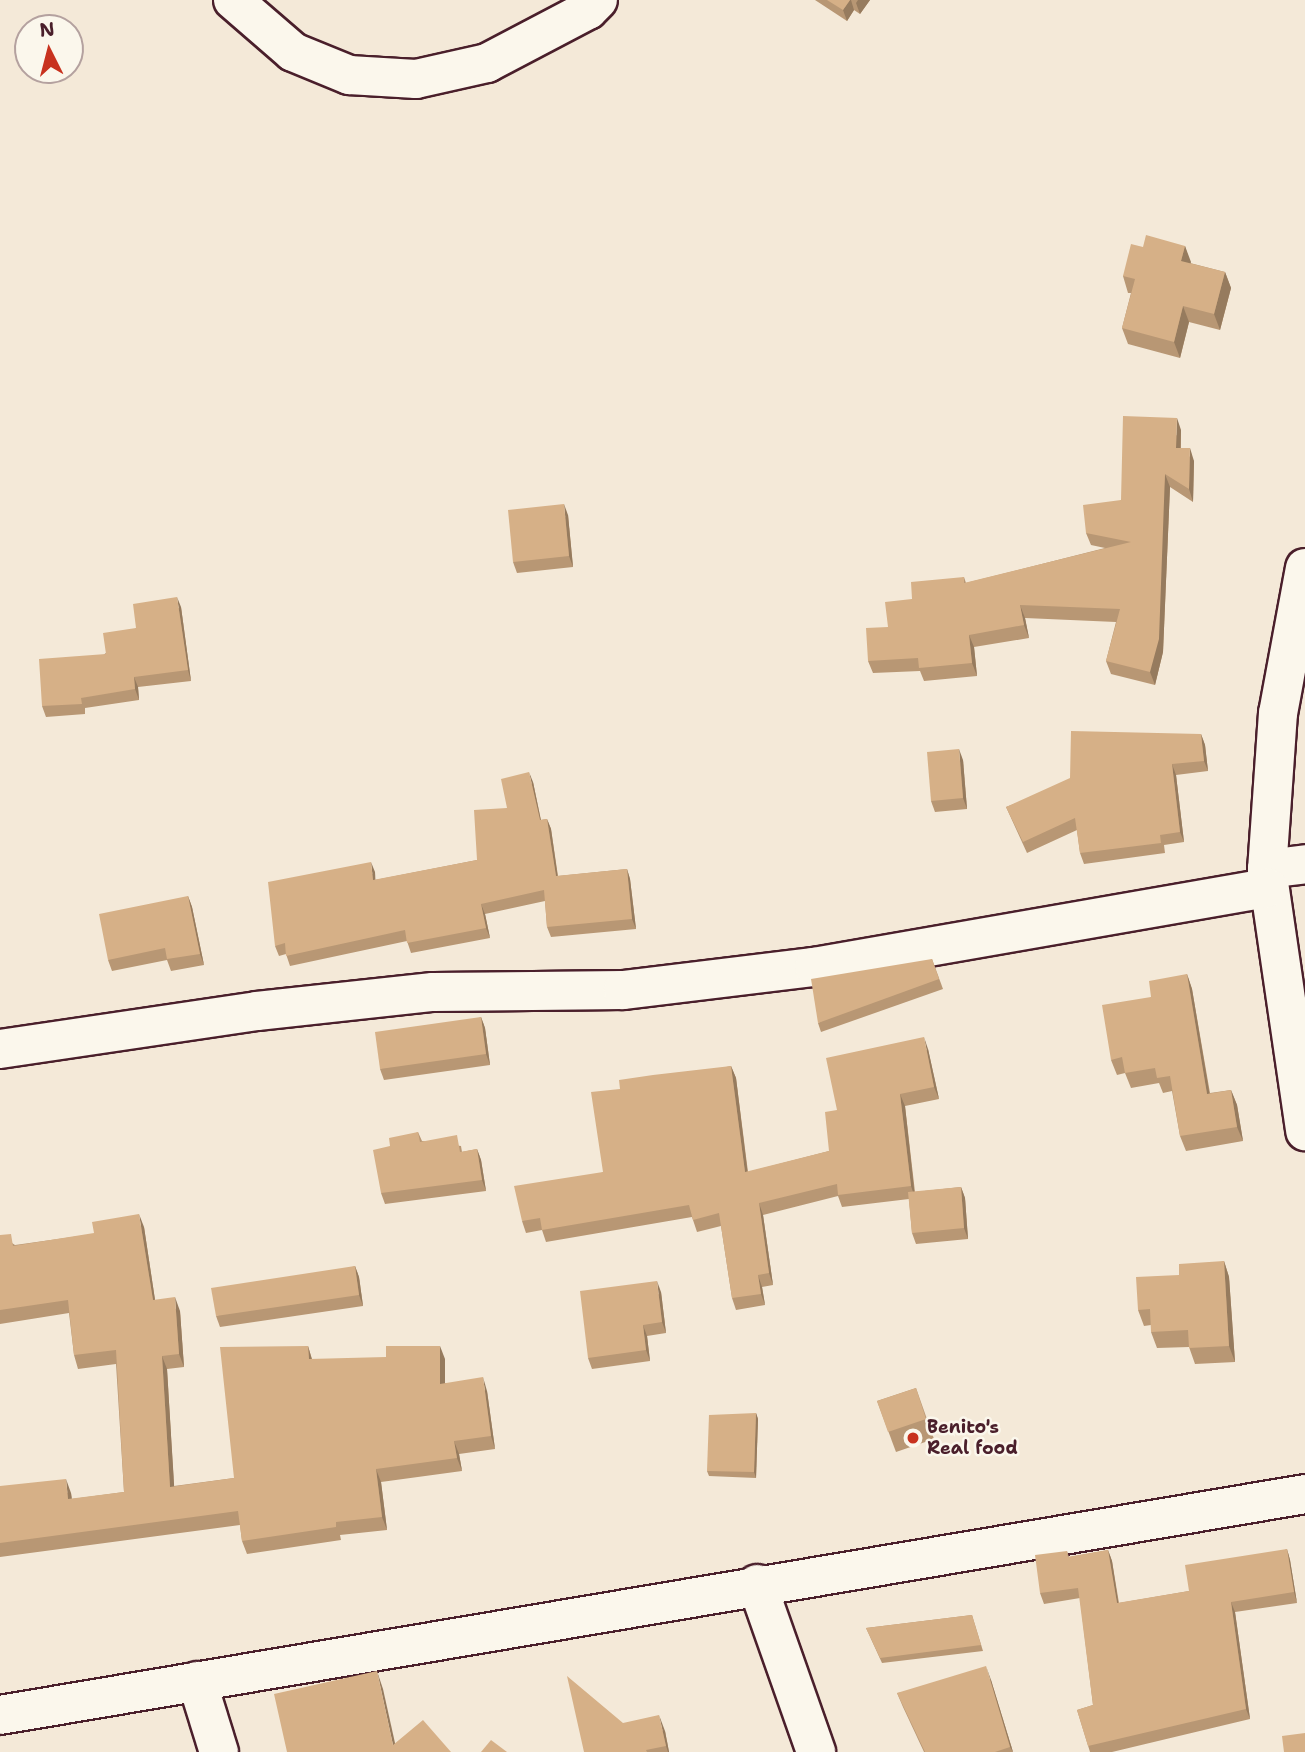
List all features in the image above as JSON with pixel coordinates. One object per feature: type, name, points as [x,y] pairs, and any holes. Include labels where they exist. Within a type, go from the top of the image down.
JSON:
[{"type":"street","points":[[233,0],[293,52],[349,75],[416,79],[487,62],[589,10],[598,0]]},
{"type":"street","points":[[1305,568],[1278,713],[1267,879],[1305,1131]]},
{"type":"street","points":[[0,1049],[257,1011],[433,992],[624,990],[814,967],[1267,879],[1305,863]]},
{"type":"street","points":[[0,1716],[757,1584],[1305,1494]]},
{"type":"street","points":[[757,1584],[816,1752]]},
{"type":"street","points":[[197,1681],[219,1752]]},
{"type":"building","points":[[827,0],[850,0],[843,10]]},
{"type":"building","points":[[1146,235],[1185,246],[1181,261],[1225,272],[1214,314],[1183,306],[1174,342],[1122,328],[1135,279],[1123,276],[1131,244],[1143,247]]},
{"type":"building","points":[[1123,416],[1177,418],[1176,448],[1190,448],[1189,489],[1165,474],[1159,639],[1150,672],[1106,661],[1120,609],[1020,605],[1024,625],[969,635],[972,663],[919,668],[918,658],[868,661],[866,628],[888,627],[885,602],[912,599],[911,582],[964,577],[964,583],[1131,542],[1086,533],[1083,505],[1121,500]]},
{"type":"building","points":[[564,504],[569,556],[513,562],[508,510]]},
{"type":"building","points":[[177,597],[188,670],[134,677],[135,689],[81,698],[82,704],[42,706],[39,659],[106,654],[103,633],[136,628],[133,604]]},
{"type":"building","points":[[1071,731],[1201,734],[1204,761],[1172,764],[1180,832],[1160,835],[1161,843],[1080,853],[1075,818],[1023,842],[1006,807],[1070,778]]},
{"type":"building","points":[[959,749],[963,798],[931,801],[927,752]]},
{"type":"building","points":[[529,772],[540,820],[547,819],[556,876],[627,869],[632,919],[547,927],[544,890],[481,904],[486,928],[407,943],[405,930],[286,956],[285,943],[275,946],[268,882],[371,862],[373,880],[477,860],[474,810],[507,808],[501,779]]},
{"type":"building","points":[[188,896],[200,954],[167,959],[165,948],[108,960],[99,914]]},
{"type":"building","points":[[932,959],[939,979],[818,1023],[811,979]]},
{"type":"building","points":[[1187,974],[1207,1094],[1231,1090],[1237,1127],[1180,1136],[1170,1076],[1157,1078],[1155,1068],[1125,1073],[1122,1057],[1111,1060],[1102,1005],[1151,997],[1149,981]]},
{"type":"building","points":[[481,1017],[486,1054],[380,1069],[375,1032]]},
{"type":"building","points":[[924,1037],[934,1087],[900,1094],[911,1186],[838,1195],[837,1184],[759,1203],[769,1273],[758,1275],[761,1294],[732,1298],[719,1213],[693,1220],[689,1205],[542,1230],[540,1218],[522,1221],[514,1186],[603,1172],[591,1092],[620,1089],[619,1080],[731,1066],[745,1172],[829,1151],[825,1112],[837,1110],[826,1058]]},
{"type":"building","points":[[418,1132],[420,1142],[457,1135],[460,1152],[477,1149],[482,1180],[381,1193],[373,1150],[390,1146],[389,1138]]},
{"type":"building","points":[[961,1187],[964,1228],[912,1233],[908,1192]]},
{"type":"building","points":[[139,1214],[153,1300],[175,1297],[179,1354],[162,1356],[170,1487],[234,1478],[220,1347],[308,1346],[309,1359],[386,1357],[386,1346],[440,1346],[440,1384],[483,1377],[491,1436],[454,1441],[457,1458],[376,1469],[382,1517],[336,1522],[336,1527],[242,1541],[238,1511],[0,1543],[0,1486],[66,1479],[68,1499],[124,1492],[116,1350],[74,1355],[68,1300],[0,1310],[0,1235],[11,1234],[13,1246],[94,1233],[92,1222]]},
{"type":"building","points":[[1224,1261],[1229,1346],[1189,1348],[1188,1330],[1151,1332],[1150,1309],[1138,1310],[1136,1277],[1179,1275],[1179,1264]]},
{"type":"building","points":[[355,1266],[359,1295],[216,1316],[211,1288]]},
{"type":"building","points":[[657,1281],[662,1322],[643,1325],[646,1350],[588,1358],[580,1291]]},
{"type":"building","points":[[916,1388],[926,1419],[888,1432],[877,1401]]},
{"type":"building","points":[[756,1413],[754,1472],[707,1471],[709,1415]]},
{"type":"building","points":[[1287,1549],[1294,1592],[1231,1602],[1246,1709],[1088,1746],[1077,1710],[1093,1705],[1078,1588],[1040,1593],[1035,1555],[1067,1551],[1068,1557],[1108,1550],[1117,1603],[1189,1591],[1185,1565]]},
{"type":"building","points":[[972,1615],[981,1645],[880,1658],[866,1628]]},
{"type":"building","points":[[986,1666],[1010,1747],[995,1752],[925,1752],[897,1693]]},
{"type":"building","points":[[377,1671],[393,1745],[423,1720],[451,1752],[287,1752],[274,1694]]},
{"type":"building","points":[[567,1676],[623,1723],[659,1715],[666,1746],[646,1750],[647,1752],[584,1752]]},
{"type":"building","points":[[1305,1733],[1305,1752],[1284,1752],[1282,1736]]},
{"type":"building","points":[[491,1740],[507,1752],[481,1752]]},
{"type":"place","name":"Benito's Real food","points":[[913,1438]]}]
